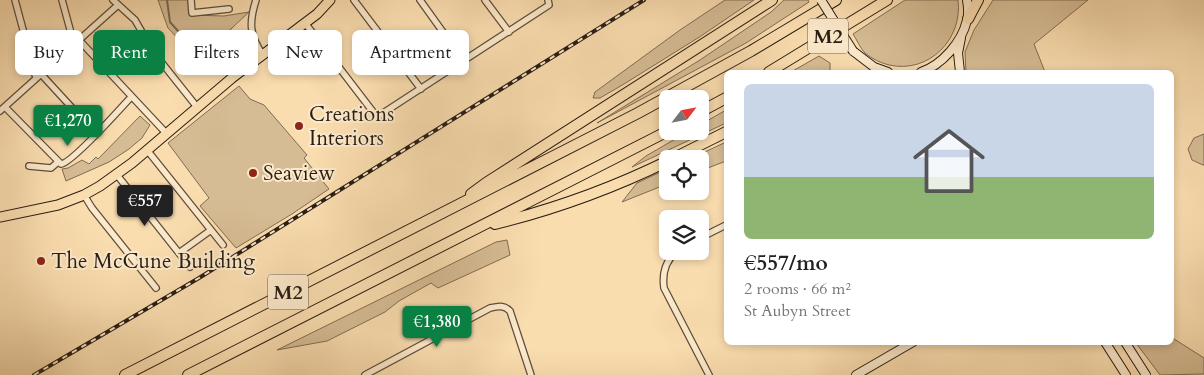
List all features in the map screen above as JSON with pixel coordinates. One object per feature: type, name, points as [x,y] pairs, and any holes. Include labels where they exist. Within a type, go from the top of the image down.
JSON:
[{"type":"highway","points":[[451,210],[486,183],[772,0]]},
{"type":"highway","name":"M2","points":[[125,375],[638,113],[750,51],[836,0]]},
{"type":"highway","name":"M2","points":[[773,70],[887,0]]},
{"type":"highway","points":[[968,19],[978,0]]},
{"type":"highway","points":[[709,107],[724,99]]},
{"type":"highway","points":[[690,150],[724,133]]},
{"type":"highway","name":"M2","points":[[188,375],[659,136]]},
{"type":"highway","points":[[477,228],[518,218],[608,188],[659,165]]},
{"type":"main road","points":[[0,215],[58,205],[84,195],[117,175],[197,107],[305,23],[330,0]]},
{"type":"street","points":[[15,0],[38,76],[96,134]]},
{"type":"street","points":[[62,0],[72,30]]},
{"type":"street","points":[[113,0],[135,20],[154,53],[197,107]]},
{"type":"street","points":[[191,0],[192,13],[229,9]]},
{"type":"street","points":[[256,0],[251,17],[251,28],[256,45],[263,55]]},
{"type":"street","points":[[354,0],[421,89]]},
{"type":"street","points":[[420,0],[442,30]]},
{"type":"street","points":[[486,0],[508,32]]},
{"type":"street","points":[[469,56],[549,5],[548,0]]},
{"type":"street","points":[[821,0],[853,51],[874,67],[882,70]]},
{"type":"street","points":[[960,70],[958,53],[968,19],[967,0]]},
{"type":"street","points":[[83,36],[118,5]]},
{"type":"street","points":[[305,23],[377,117],[441,75]]},
{"type":"street","points":[[927,70],[947,54],[962,36]]},
{"type":"street","points":[[83,49],[166,133]]},
{"type":"street","points":[[38,76],[2,109],[61,164],[65,164],[131,98]]},
{"type":"street","points":[[147,150],[223,245]]},
{"type":"street","points":[[29,166],[51,168],[58,162]]},
{"type":"street","points":[[117,175],[190,267]]},
{"type":"street","points":[[84,195],[92,208],[156,288]]},
{"type":"street","points":[[709,234],[724,226]]},
{"type":"street","points":[[179,253],[211,230]]},
{"type":"street","points":[[668,260],[662,276],[664,288],[709,375]]},
{"type":"street","points":[[365,375],[490,308],[505,306],[510,310],[531,375]]},
{"type":"street","points":[[856,375],[908,345]]},
{"type":"street","points":[[1107,345],[1126,375]]},
{"type":"street","points":[[1127,345],[1146,375]]},
{"type":"shaded area","points":[[158,0],[188,0],[190,15],[224,16],[249,12],[230,30],[175,30],[175,35],[168,28]]},
{"type":"shaded area","points":[[725,0],[754,0],[624,84],[600,98],[593,98],[595,92],[680,30]]},
{"type":"shaded area","points":[[784,0],[808,0],[809,2],[746,43],[597,123],[700,60],[771,12]]},
{"type":"shaded area","points":[[905,0],[958,0],[955,28],[949,40],[930,59],[904,66],[889,65],[865,53],[853,34]]},
{"type":"shaded area","points":[[993,0],[1088,0],[1034,44],[1044,70],[966,70],[965,52],[974,30]]},
{"type":"shaded area","points":[[819,56],[830,63],[830,70],[794,70]]},
{"type":"shaded area","name":"Seaview","points":[[239,86],[250,99],[264,105],[307,155],[304,158],[329,189],[236,248],[200,206],[209,198],[168,143]]},
{"type":"shaded area","points":[[724,111],[724,124],[709,131],[709,120]]},
{"type":"shaded area","points":[[140,116],[150,125],[142,138],[109,162],[66,181],[62,169],[68,168],[82,160],[89,164],[96,157],[98,159]]},
{"type":"shaded area","points":[[1204,134],[1203,165],[1192,160],[1188,149],[1194,138]]},
{"type":"shaded area","points":[[674,140],[690,140],[668,150],[659,150],[659,154],[632,167],[646,156]]},
{"type":"shaded area","points":[[724,143],[724,162],[709,168],[709,150]]},
{"type":"shaded area","points":[[659,173],[659,187],[622,202],[637,183]]},
{"type":"shaded area","points":[[507,240],[510,255],[438,288],[431,283],[399,301],[385,312],[327,341],[277,350],[496,242]]},
{"type":"shaded area","points":[[1174,339],[1204,358],[1204,374],[1160,375],[1138,345],[1174,345]]},
{"type":"waterway","points":[[167,0],[170,22],[177,30]]},
{"type":"railway","points":[[34,375],[199,278],[644,0]]},
{"type":"place","name":"Creations Interiors","points":[[299,126]]},
{"type":"place","name":"Seaview","points":[[253,173]]},
{"type":"place","name":"The McCune Building","points":[[41,261]]}]
